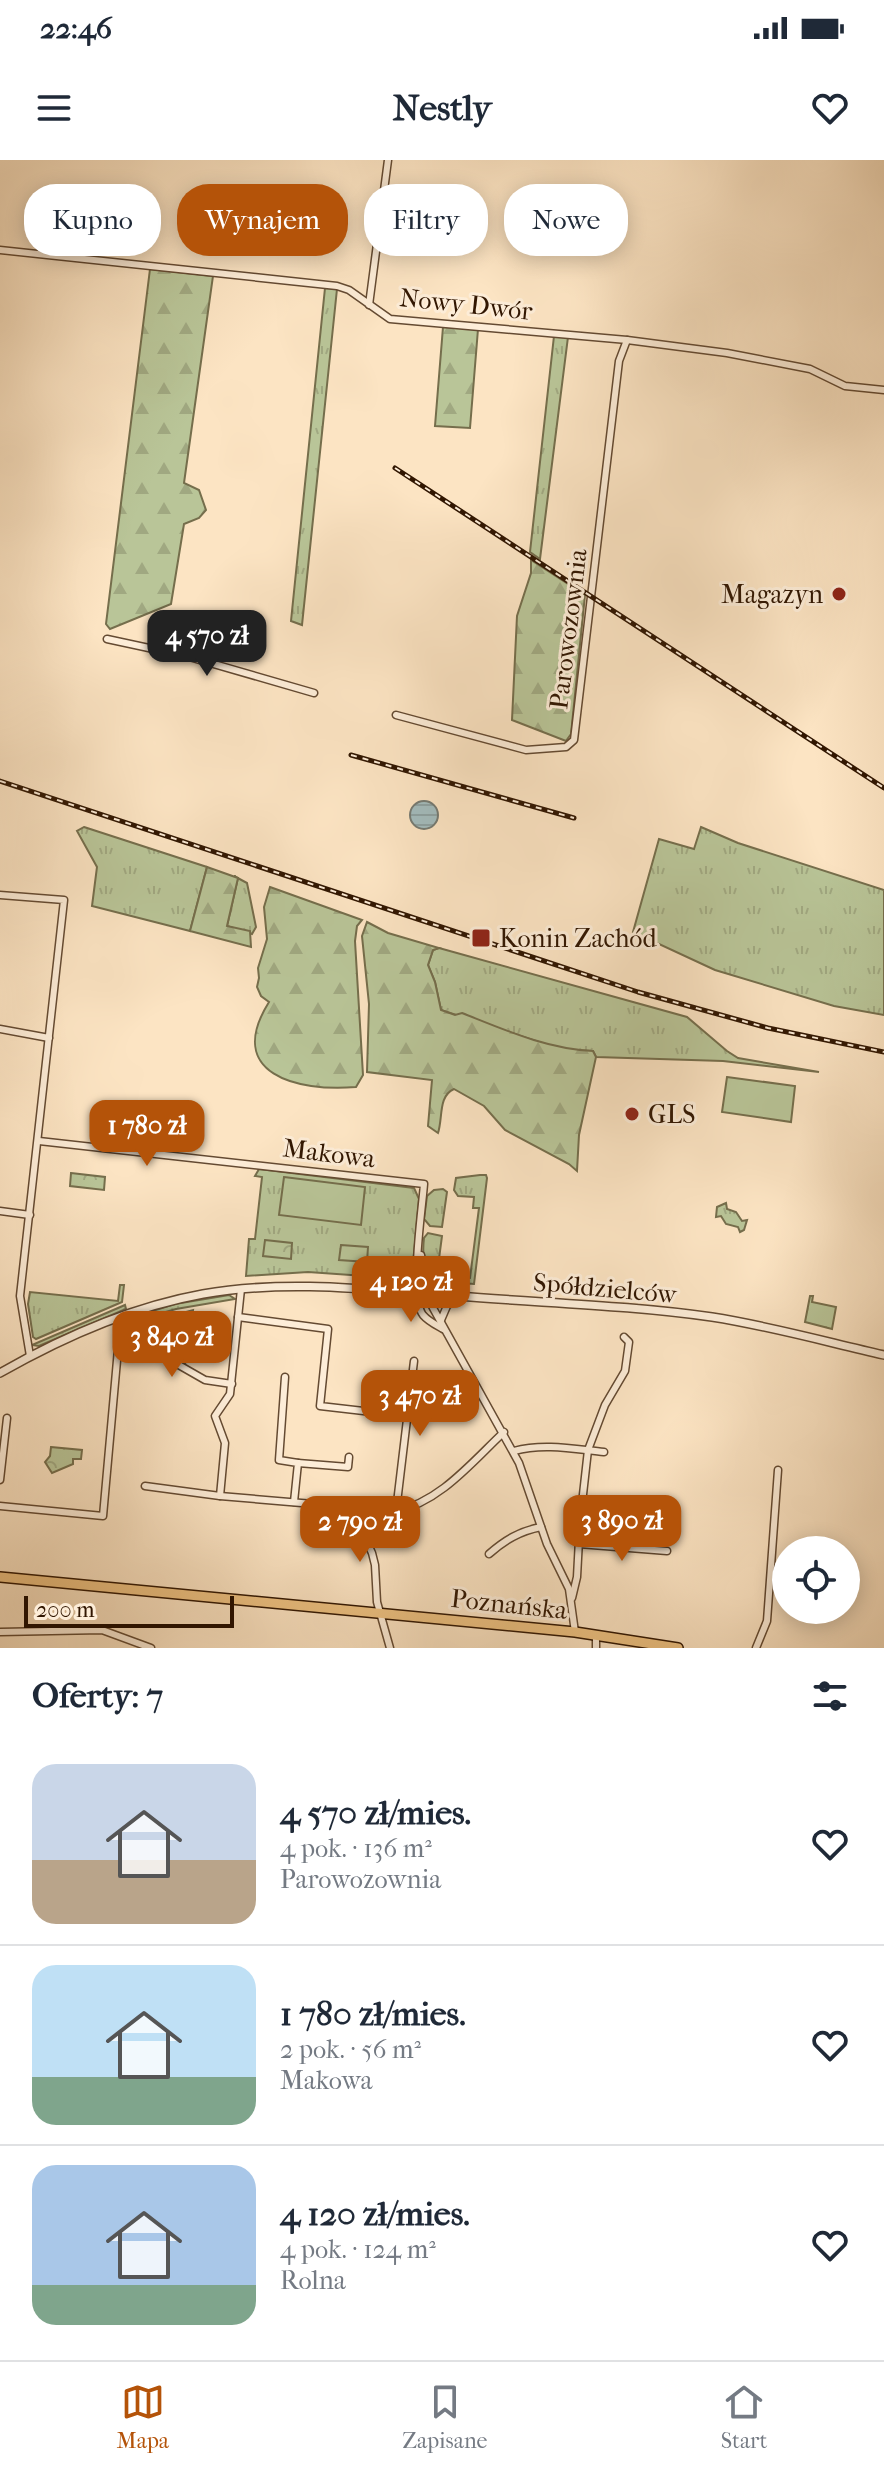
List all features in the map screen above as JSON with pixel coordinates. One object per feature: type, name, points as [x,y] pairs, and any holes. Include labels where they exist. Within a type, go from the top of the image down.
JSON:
[{"type":"main road","name":"Poznańska","points":[[0,1577],[575,1632],[678,1648]]},
{"type":"street","points":[[369,305],[388,160]]},
{"type":"street","name":"Nowy Dwór","points":[[0,250],[337,286],[349,290],[390,319],[627,340],[727,353],[810,369],[845,386],[884,390]]},
{"type":"street","name":"Parowozownia","points":[[396,715],[526,750],[566,747],[574,740],[619,361],[627,340]]},
{"type":"street","points":[[107,639],[186,656],[314,693]]},
{"type":"street","points":[[0,895],[64,900],[20,1296],[30,1356]]},
{"type":"street","points":[[0,1029],[49,1038]]},
{"type":"street","name":"Makowa","points":[[39,1141],[424,1184],[420,1238]]},
{"type":"street","points":[[0,1211],[30,1215]]},
{"type":"street","points":[[403,1292],[415,1274],[420,1238]]},
{"type":"street","points":[[420,1238],[421,1259],[427,1276],[442,1290],[457,1296],[445,1308],[441,1320]]},
{"type":"street","points":[[415,1274],[422,1294],[441,1320],[443,1329],[514,1451],[541,1527],[572,1598]]},
{"type":"street","points":[[427,1276],[418,1306],[423,1315],[443,1329]]},
{"type":"street","name":"Spółdzielców","points":[[0,1373],[30,1356],[121,1316],[182,1298],[241,1289],[312,1286],[702,1316],[769,1327],[884,1355]]},
{"type":"street","points":[[220,1496],[225,1443],[215,1416],[228,1399],[232,1384],[241,1289]]},
{"type":"street","points":[[0,1506],[103,1516],[121,1316]]},
{"type":"street","points":[[238,1317],[328,1329],[320,1406],[407,1416]]},
{"type":"street","points":[[575,1632],[572,1598],[577,1577],[588,1450],[605,1405],[625,1371],[629,1342],[624,1337]]},
{"type":"street","points":[[119,1342],[170,1360],[205,1380],[232,1384]]},
{"type":"street","points":[[396,1511],[414,1361]]},
{"type":"street","points":[[285,1377],[279,1460],[348,1467],[349,1457]]},
{"type":"street","points":[[0,1480],[7,1418]]},
{"type":"street","points":[[145,1486],[220,1496],[396,1511],[426,1500],[453,1480],[504,1432]]},
{"type":"street","points":[[514,1451],[530,1446],[604,1452]]},
{"type":"street","points":[[294,1502],[298,1463]]},
{"type":"street","points":[[756,1648],[767,1621],[778,1470]]},
{"type":"street","points":[[344,1506],[361,1529],[372,1553],[377,1602],[390,1648]]},
{"type":"street","points":[[489,1554],[504,1541],[526,1530],[541,1527]]},
{"type":"street","points":[[579,1544],[667,1551]]},
{"type":"street","points":[[0,1632],[102,1630],[151,1648]]},
{"type":"street","points":[[596,1635],[596,1648]]},
{"type":"green space","points":[[150,269],[213,276],[184,483],[199,490],[206,510],[199,518],[184,524],[171,604],[110,629],[106,624]]},
{"type":"green space","points":[[325,288],[337,289],[302,625],[291,621]]},
{"type":"green space","points":[[443,327],[478,329],[470,428],[435,426]]},
{"type":"green space","points":[[554,336],[568,337],[540,559],[530,552]]},
{"type":"green space","points":[[531,560],[585,595],[571,734],[566,741],[512,720],[517,616],[531,573]]},
{"type":"green space","points":[[84,827],[207,867],[190,931],[92,906],[97,867],[77,831]]},
{"type":"green space","points":[[701,827],[738,843],[884,890],[884,1015],[834,1006],[715,970],[633,932],[659,839],[694,849]]},
{"type":"green space","points":[[207,867],[238,878],[227,926],[250,931],[251,947],[190,931]]},
{"type":"green space","points":[[238,878],[247,883],[256,927],[252,934],[227,926]]},
{"type":"green space","points":[[270,887],[362,920],[357,926],[355,941],[363,1075],[356,1087],[311,1086],[291,1081],[261,1062],[255,1046],[257,1027],[269,1002],[261,996],[257,987],[258,968],[267,939],[264,907]]},
{"type":"green space","points":[[367,922],[388,933],[439,948],[433,950],[428,965],[441,1010],[455,1015],[462,1013],[543,1043],[593,1051],[596,1057],[579,1135],[577,1171],[505,1130],[484,1106],[454,1089],[443,1102],[438,1133],[428,1126],[432,1080],[367,1072],[369,1004],[362,936]]},
{"type":"green space","points":[[439,948],[687,1017],[738,1058],[819,1072],[723,1061],[596,1057],[593,1051],[545,1044],[441,1010],[428,965],[433,950]]},
{"type":"green space","points":[[727,1077],[795,1086],[791,1122],[722,1112]]},
{"type":"green space","points":[[259,1169],[414,1188],[419,1199],[412,1276],[408,1279],[308,1272],[246,1276],[249,1239],[255,1239],[262,1177],[255,1176]]},
{"type":"green space","points":[[71,1173],[105,1177],[104,1190],[70,1186]]},
{"type":"green space","points":[[486,1175],[474,1284],[434,1277],[428,1271],[423,1253],[424,1238],[428,1233],[442,1236],[437,1274],[470,1278],[479,1208],[473,1208],[474,1197],[458,1196],[454,1190],[456,1178]]},
{"type":"green space","points":[[284,1177],[365,1187],[361,1225],[279,1215]]},
{"type":"green space","points":[[434,1190],[447,1192],[442,1227],[430,1226],[424,1219],[427,1196]]},
{"type":"green space","points":[[726,1203],[727,1209],[736,1212],[742,1221],[747,1220],[744,1230],[740,1232],[738,1227],[726,1224],[721,1216],[716,1217],[717,1207]]},
{"type":"green space","points":[[265,1240],[292,1243],[291,1259],[263,1256]]},
{"type":"green space","points":[[341,1245],[368,1247],[367,1262],[339,1260]]},
{"type":"green space","points":[[120,1285],[124,1285],[122,1302],[36,1339],[33,1337],[28,1304],[30,1292],[118,1301]]},
{"type":"green space","points":[[229,1295],[235,1299],[176,1309],[135,1321],[133,1317],[175,1304]]},
{"type":"green space","points":[[810,1296],[813,1296],[812,1302],[836,1307],[832,1329],[805,1322]]},
{"type":"green space","points":[[125,1305],[126,1309],[39,1346],[32,1345]]},
{"type":"green space","points":[[193,1310],[185,1365],[126,1341],[127,1328]]},
{"type":"green space","points":[[51,1447],[82,1450],[81,1459],[73,1459],[73,1464],[52,1473],[45,1462],[50,1456]]},
{"type":"water","points":[[424,801],[434,805],[438,815],[434,825],[424,829],[414,825],[410,815],[414,805]]},
{"type":"railway","points":[[395,468],[884,788]]},
{"type":"railway","points":[[351,755],[574,818]]},
{"type":"railway","points":[[0,781],[638,992],[768,1028],[884,1052]]},
{"type":"place","name":"Magazyn","points":[[839,594]]},
{"type":"place","name":"Konin Zachód","points":[[481,938]]},
{"type":"place","name":"GLS","points":[[632,1114]]}]
